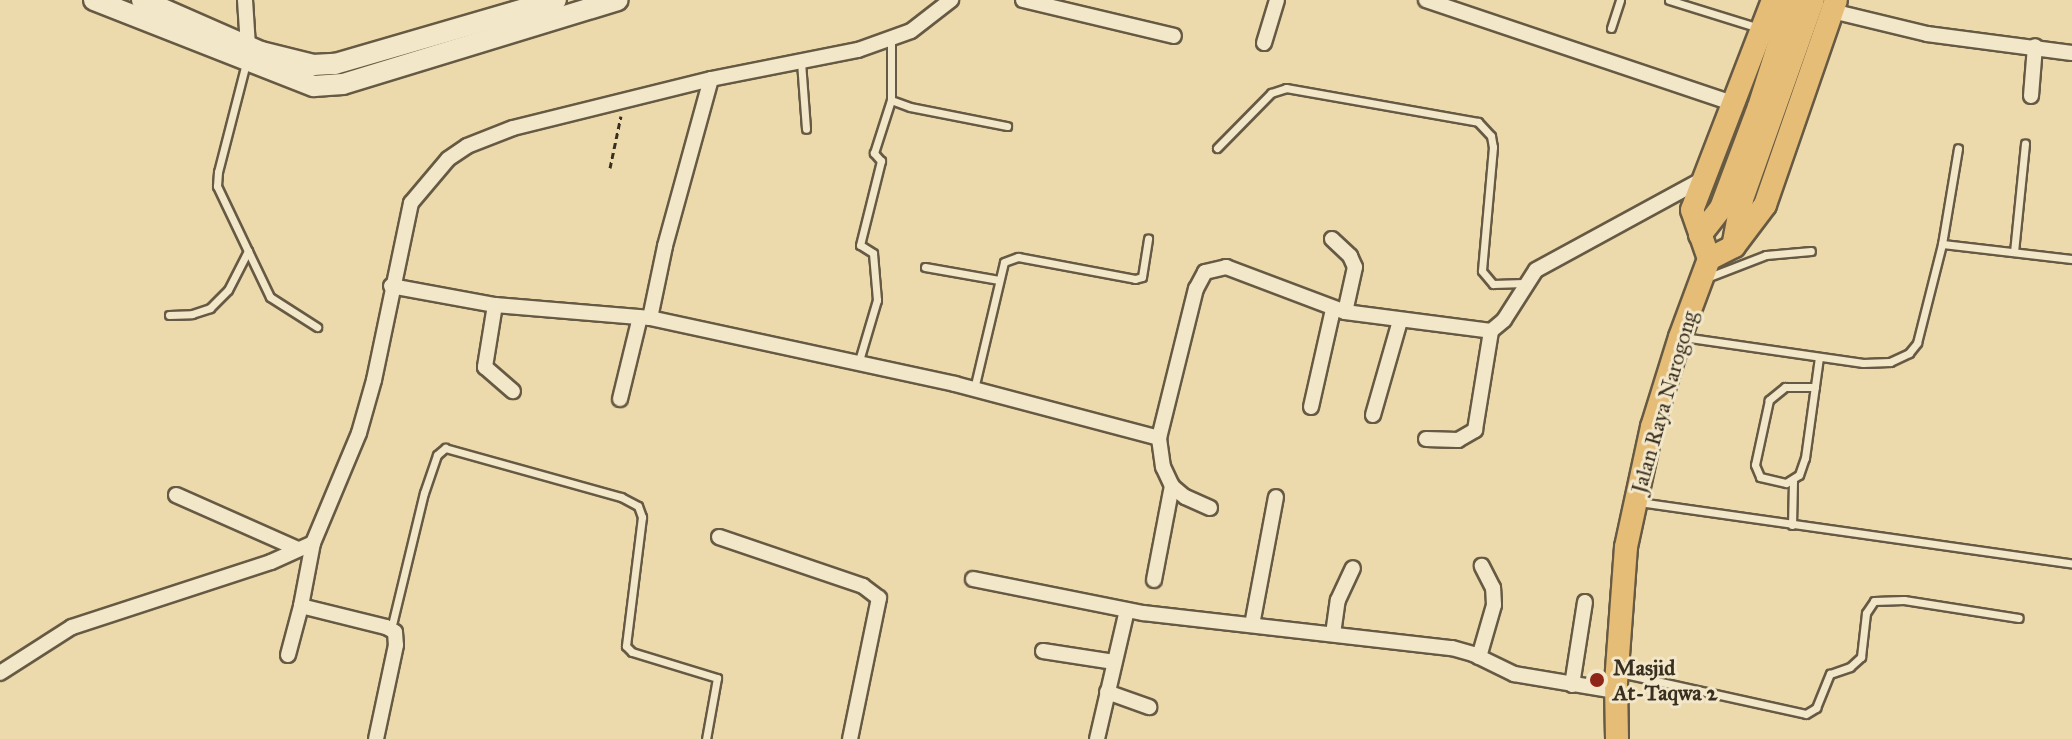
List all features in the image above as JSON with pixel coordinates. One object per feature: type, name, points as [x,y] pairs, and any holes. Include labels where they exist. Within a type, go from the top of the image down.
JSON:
[{"type":"main road","points":[[142,0],[247,54]]},
{"type":"main road","points":[[514,23],[556,0]]},
{"type":"main road","points":[[99,1],[247,54],[313,65],[335,64],[617,0]]},
{"type":"main road","points":[[1773,0],[1692,210],[1709,259],[1734,246],[1742,199],[1827,4]]},
{"type":"main road","points":[[1700,235],[1721,208],[1759,107],[1793,0]]},
{"type":"main road","name":"Jalan Raya Narogong","points":[[1617,739],[1616,682],[1626,547],[1652,427],[1680,337],[1709,259]]},
{"type":"street","points":[[245,0],[247,54]]},
{"type":"street","points":[[288,655],[313,543],[363,419],[374,380],[391,286],[411,203],[448,159],[467,146],[513,128],[711,79],[858,50],[891,40],[911,31],[951,0]]},
{"type":"street","points":[[1023,0],[1174,36]]},
{"type":"street","points":[[1264,43],[1277,0]]},
{"type":"street","points":[[1426,0],[1732,103]]},
{"type":"street","points":[[1827,4],[1927,34],[2072,53]]},
{"type":"street","points":[[2031,96],[2035,46]]},
{"type":"street","points":[[620,399],[711,79]]},
{"type":"street","points":[[1426,439],[1458,440],[1475,430],[1491,331],[1509,313],[1524,283],[1536,270],[1558,255],[1704,178]]},
{"type":"street","points":[[1311,407],[1355,267],[1350,256],[1332,239]]},
{"type":"street","points":[[1210,508],[1185,497],[1172,486],[1163,467],[1159,438],[1196,289],[1205,272],[1226,267],[1339,310],[1400,321],[1491,331]]},
{"type":"street","points":[[391,286],[495,305],[645,317],[974,389],[1159,438]]},
{"type":"street","points":[[495,305],[485,367],[513,391]]},
{"type":"street","points":[[1373,415],[1400,321]]},
{"type":"street","points":[[1154,580],[1172,486]]},
{"type":"street","points":[[176,495],[298,549]]},
{"type":"street","points":[[1252,625],[1276,497]]},
{"type":"street","points":[[719,537],[863,586],[879,598],[850,739]]},
{"type":"street","points":[[0,673],[72,627],[236,574],[313,543]]},
{"type":"street","points":[[1479,657],[1494,605],[1493,588],[1482,566]]},
{"type":"street","points":[[1333,634],[1338,600],[1353,568]]},
{"type":"street","points":[[973,579],[1127,610],[1452,648],[1514,674],[1572,685],[1616,682]]},
{"type":"street","points":[[1572,685],[1585,602]]},
{"type":"street","points":[[301,606],[391,629],[396,645],[376,739]]},
{"type":"street","points":[[1097,739],[1127,610]]},
{"type":"street","points":[[1043,651],[1114,662]]},
{"type":"street","points":[[1107,692],[1149,707]]},
{"type":"lane","points":[[1611,28],[1620,0]]},
{"type":"lane","points":[[1669,0],[1764,30]]},
{"type":"lane","points":[[858,364],[877,300],[873,253],[860,245],[881,161],[874,153],[891,100],[891,40]]},
{"type":"lane","points":[[247,54],[217,186],[270,297],[317,327]]},
{"type":"lane","points":[[801,60],[806,129]]},
{"type":"lane","points":[[1217,148],[1271,93],[1286,88],[1478,122],[1491,136],[1493,147],[1482,271],[1493,284],[1524,283]]},
{"type":"lane","points":[[891,100],[910,107],[1007,126]]},
{"type":"lane","points":[[2014,252],[2025,144]]},
{"type":"lane","points":[[1680,337],[1877,364],[1909,353],[1917,343],[1942,244],[1958,148]]},
{"type":"lane","points":[[974,389],[1004,262],[1018,257],[1135,279],[1142,277],[1148,238]]},
{"type":"lane","points":[[1942,244],[2072,259]]},
{"type":"lane","points":[[169,315],[192,314],[210,308],[228,290],[248,251]]},
{"type":"lane","points":[[1700,281],[1766,255],[1811,251]]},
{"type":"lane","points":[[925,267],[999,280]]},
{"type":"lane","points":[[1792,525],[1793,481],[1805,458],[1819,357]]},
{"type":"lane","points":[[1793,481],[1765,480],[1756,471],[1766,408],[1778,389],[1792,385],[1815,387]]},
{"type":"lane","points":[[391,629],[424,493],[433,464],[445,448],[621,497],[638,506],[642,517],[626,646],[632,652],[717,678],[719,684],[706,739]]},
{"type":"lane","points":[[1635,502],[2072,564]]},
{"type":"lane","points":[[1616,682],[1806,714],[1816,708],[1830,674],[1850,667],[1861,657],[1866,613],[1874,601],[1904,600],[2019,618]]},
{"type":"path","points":[[610,168],[625,101]]},
{"type":"place","name":"Masjid At-Taqwa 2","points":[[1597,680]]}]
